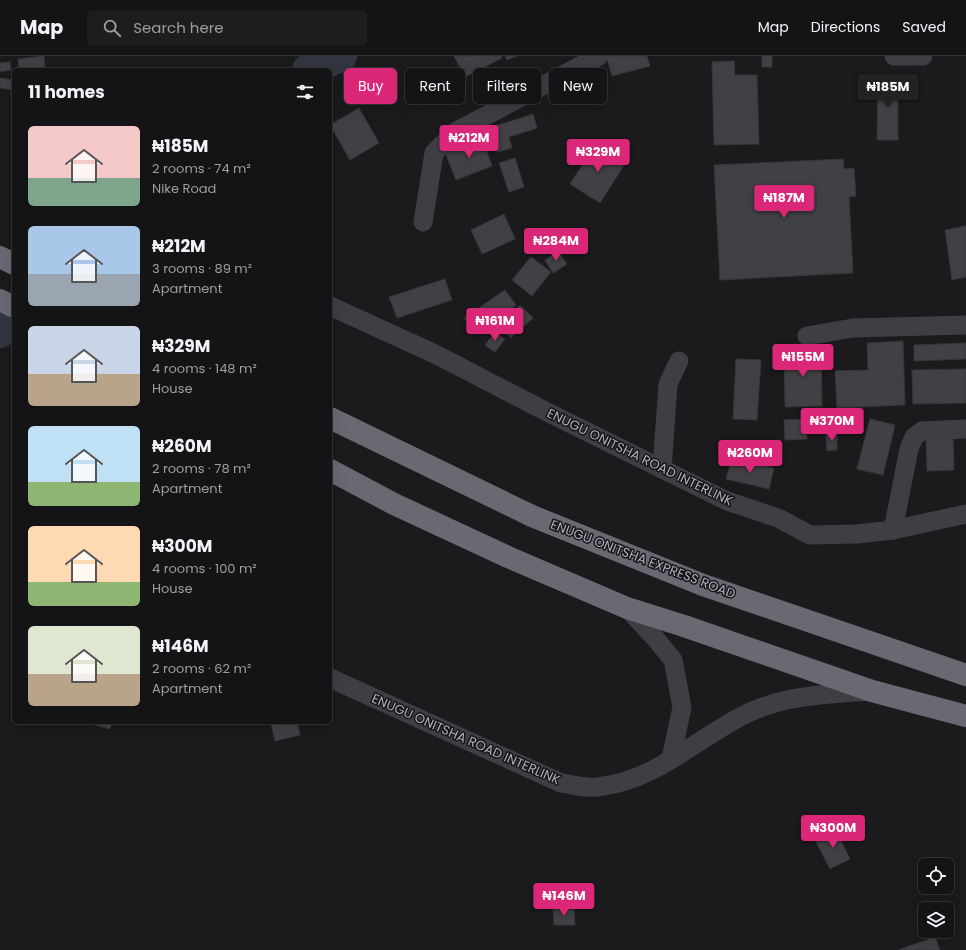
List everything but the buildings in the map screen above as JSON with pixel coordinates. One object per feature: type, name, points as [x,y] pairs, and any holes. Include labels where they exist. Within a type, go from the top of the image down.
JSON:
[{"type":"highway","points":[[0,257],[12,263]]},
{"type":"highway","points":[[0,300],[12,306]]},
{"type":"highway","name":"ENUGU ONITSHA EXPRESS ROAD","points":[[332,419],[539,519],[704,585],[966,675]]},
{"type":"highway","points":[[332,471],[430,521],[508,557],[627,608],[691,628],[872,691],[966,716]]},
{"type":"street","points":[[423,222],[434,153],[455,132],[599,56]]},
{"type":"street","points":[[894,56],[923,56]]},
{"type":"street","name":"ENUGU ONITSHA ROAD INTERLINK","points":[[332,307],[435,354],[727,501],[778,518],[810,535],[857,534],[893,530],[966,514]]},
{"type":"street","points":[[807,336],[853,328],[966,325]]},
{"type":"street","points":[[662,469],[668,384],[679,361]]},
{"type":"street","points":[[893,530],[909,449],[914,437],[922,431],[966,429]]},
{"type":"street","points":[[627,608],[673,660],[682,707],[670,759]]},
{"type":"street","name":"ENUGU ONITSHA ROAD INTERLINK","points":[[332,679],[561,783],[589,788],[616,784],[649,773],[706,737],[748,713],[772,704],[791,699],[872,691]]},
{"type":"waterway","points":[[313,68],[341,56]]},
{"type":"waterway","points":[[0,332],[12,318]]}]
